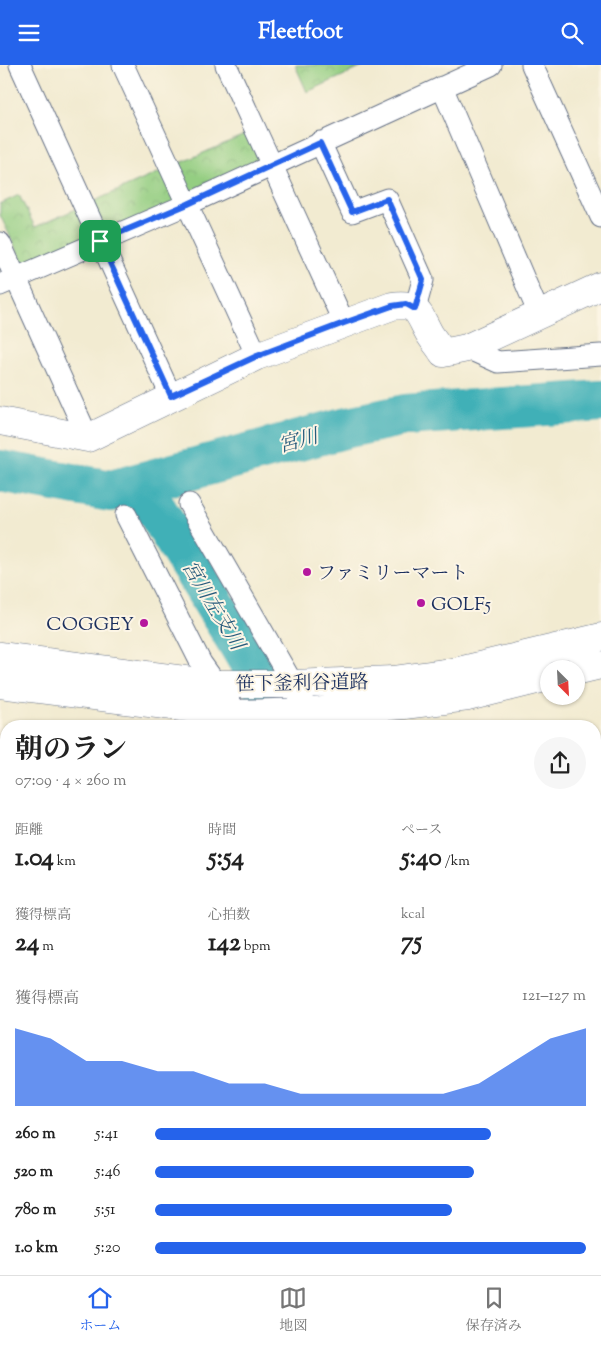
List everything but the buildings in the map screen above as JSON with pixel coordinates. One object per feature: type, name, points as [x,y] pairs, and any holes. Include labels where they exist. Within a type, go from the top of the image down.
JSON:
[{"type":"street","points":[[20,65],[171,396]]},
{"type":"street","points":[[123,65],[257,356]]},
{"type":"street","points":[[226,65],[344,323]]},
{"type":"street","points":[[8,281],[188,204],[491,65]]},
{"type":"street","points":[[532,65],[601,217]]},
{"type":"street","points":[[442,87],[539,314]]},
{"type":"street","points":[[320,143],[352,212],[387,199],[423,280],[415,309]]},
{"type":"street","points":[[0,243],[8,281],[88,437]]},
{"type":"street","points":[[0,421],[88,437],[257,356],[392,306],[406,304],[420,312],[429,333],[443,353],[467,348],[601,286]]},
{"type":"street","points":[[467,348],[498,362],[601,355]]},
{"type":"street","points":[[189,504],[313,719]]},
{"type":"street","points":[[126,515],[201,663],[241,720]]},
{"type":"street","name":"笹下釜利谷道路","points":[[0,656],[216,684],[292,684],[393,680],[458,671],[601,637]]},
{"type":"street","points":[[585,669],[601,665]]},
{"type":"street","name":"笹下釜利谷道路","points":[[0,683],[241,720],[313,719],[468,697],[540,679]]},
{"type":"green space","points":[[295,65],[367,65],[307,92]]},
{"type":"green space","points":[[251,132],[264,162],[25,268],[0,215],[0,204],[19,195],[35,227]]},
{"type":"waterway","name":"宮川","points":[[0,471],[111,491],[344,428],[405,415],[601,401]]},
{"type":"waterway","name":"宮川左支川","points":[[140,484],[236,639],[283,720]]},
{"type":"place","name":"ファミリーマート","points":[[307,572]]},
{"type":"place","name":"GOLF5","points":[[421,603]]},
{"type":"place","name":"COGGEY","points":[[144,623]]},
{"type":"route","points":[[320,143],[352,212],[387,199],[423,280],[415,309],[406,304],[392,306],[344,323],[257,356],[171,396],[100,241],[188,204],[320,143]]}]
